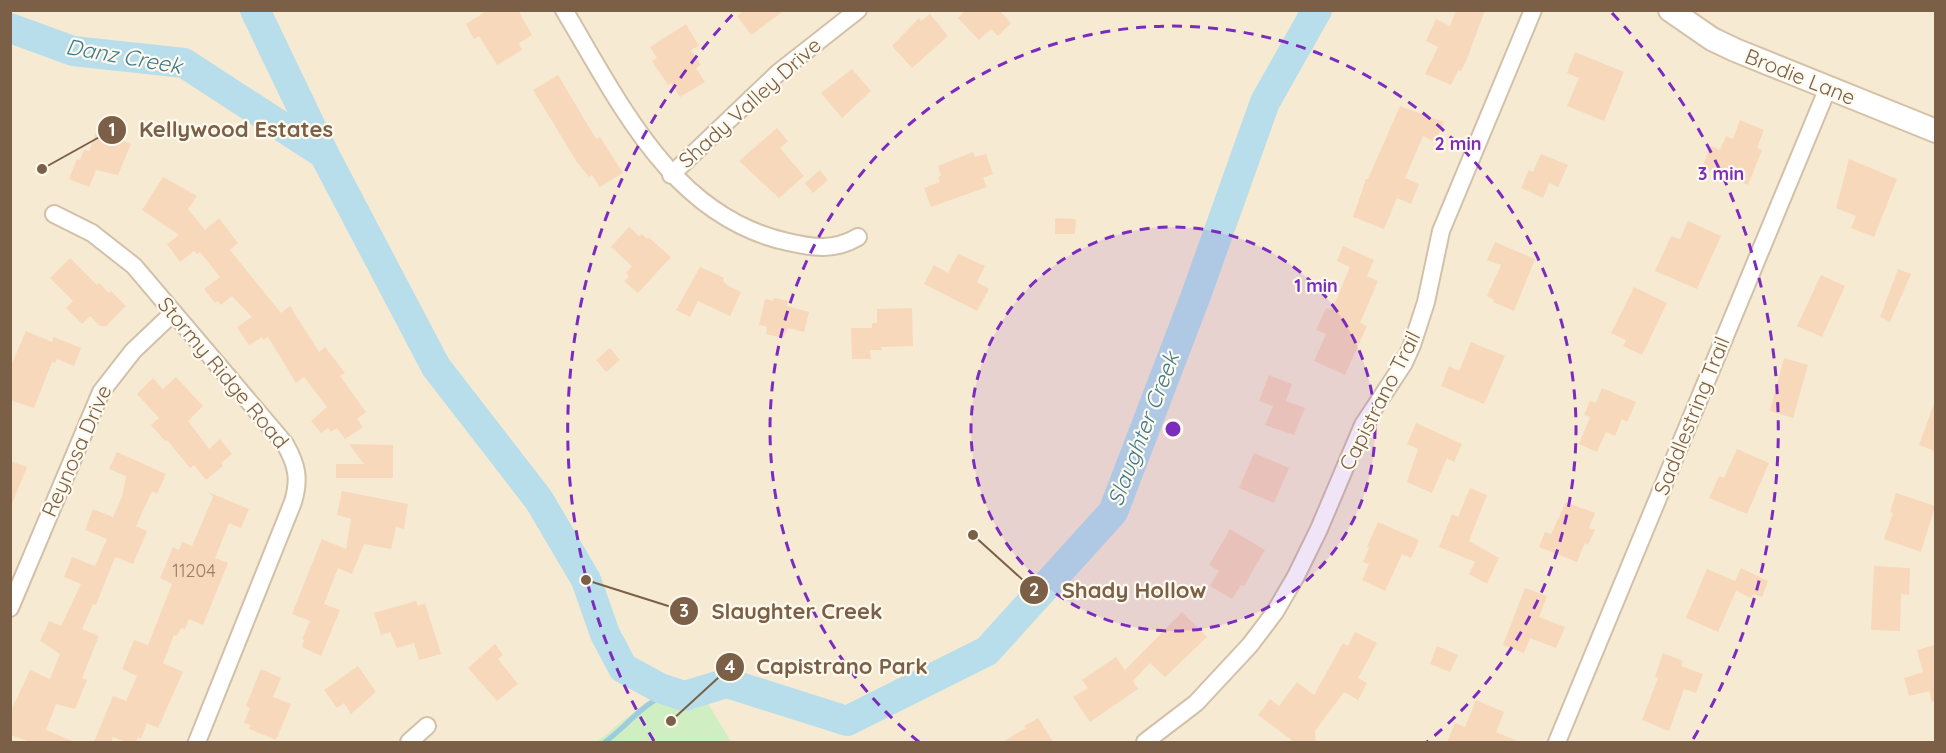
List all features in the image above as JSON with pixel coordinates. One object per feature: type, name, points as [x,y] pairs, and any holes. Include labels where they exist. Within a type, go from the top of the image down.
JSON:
[{"type":"main road","name":"Brodie Lane","points":[[1670,10],[1712,39],[1827,90],[1935,131]]},
{"type":"street","points":[[564,10],[650,149],[671,175],[697,199],[721,215],[775,240],[807,247],[831,248],[844,245],[858,237]]},
{"type":"street","name":"Shady Valley Drive","points":[[671,175],[779,72],[858,10]]},
{"type":"street","name":"Capistrano Trail","points":[[1145,742],[1197,704],[1275,612],[1296,576],[1319,529],[1363,425],[1404,363],[1412,345],[1426,302],[1441,231],[1533,10]]},
{"type":"street","name":"Saddlestring Trail","points":[[1557,742],[1827,90]]},
{"type":"street","name":"Stormy Ridge Road","points":[[54,214],[93,233],[119,252],[285,444],[298,475],[293,502],[197,742]]},
{"type":"street","name":"Reynosa Drive","points":[[10,608],[100,392],[133,351],[173,313]]},
{"type":"street","points":[[409,742],[427,726]]},
{"type":"shaded area","points":[[10,11],[1935,11],[1935,742],[11,742]]},
{"type":"green space","points":[[660,691],[706,700],[731,742],[597,742]]},
{"type":"building","points":[[488,10],[518,10],[532,35],[519,43],[522,50],[497,65],[479,36],[474,39],[466,24]]},
{"type":"building","points":[[745,10],[785,10],[751,35],[737,16]]},
{"type":"building","points":[[966,10],[999,10],[1011,23],[998,36],[991,29],[979,40],[958,18]]},
{"type":"building","points":[[1456,10],[1485,10],[1467,59],[1461,71],[1458,70],[1451,85],[1425,74],[1438,47],[1426,41],[1436,19],[1450,26]]},
{"type":"building","points":[[930,14],[948,36],[912,68],[892,46],[919,18],[921,21]]},
{"type":"building","points":[[686,24],[699,46],[691,50],[701,65],[696,68],[705,82],[680,97],[671,83],[668,85],[652,61],[657,58],[650,47]]},
{"type":"building","points":[[1575,52],[1624,72],[1604,121],[1567,106],[1579,78],[1567,73]]},
{"type":"building","points":[[852,69],[871,91],[842,118],[821,93]]},
{"type":"building","points":[[558,75],[596,139],[600,137],[623,173],[600,187],[592,175],[589,177],[577,162],[533,90]]},
{"type":"building","points":[[1400,106],[1444,122],[1435,142],[1423,136],[1405,178],[1419,184],[1411,204],[1397,198],[1384,229],[1353,217],[1366,179],[1368,179]]},
{"type":"building","points":[[1740,120],[1764,130],[1757,148],[1762,150],[1748,185],[1702,167],[1711,146],[1720,150],[1726,136],[1733,139]]},
{"type":"building","points":[[777,128],[788,141],[780,148],[804,176],[779,198],[739,161]]},
{"type":"building","points":[[97,130],[131,144],[118,175],[96,170],[89,187],[69,179],[77,159],[80,160],[84,150],[89,151]]},
{"type":"building","points":[[973,152],[975,157],[986,154],[993,174],[983,178],[987,187],[931,207],[924,188],[940,182],[938,166]]},
{"type":"building","points":[[1541,154],[1568,165],[1558,187],[1549,183],[1543,198],[1521,188],[1529,170],[1533,172]]},
{"type":"building","points":[[1849,159],[1897,179],[1874,237],[1851,228],[1856,216],[1836,208]]},
{"type":"building","points":[[820,170],[828,180],[813,193],[805,183]]},
{"type":"building","points":[[163,177],[197,196],[188,209],[205,230],[219,218],[238,243],[230,250],[281,313],[290,306],[319,352],[325,347],[345,373],[340,376],[366,412],[357,419],[363,427],[345,439],[337,428],[331,432],[328,428],[321,433],[311,421],[327,407],[304,377],[296,383],[268,337],[263,340],[262,337],[249,345],[237,327],[252,317],[232,296],[221,305],[218,301],[215,303],[204,289],[220,277],[200,252],[197,254],[194,251],[180,262],[167,244],[179,235],[142,210]]},
{"type":"building","points":[[1055,218],[1076,219],[1075,234],[1055,234]]},
{"type":"building","points":[[1688,221],[1721,236],[1697,289],[1655,271],[1671,236],[1680,239]]},
{"type":"building","points":[[629,227],[639,236],[642,234],[647,239],[648,237],[671,257],[638,293],[624,281],[629,276],[626,273],[632,266],[611,247]]},
{"type":"building","points":[[1495,242],[1535,259],[1514,311],[1493,302],[1494,300],[1487,296],[1501,265],[1487,260]]},
{"type":"building","points":[[1343,246],[1374,260],[1367,276],[1378,281],[1360,323],[1367,326],[1345,375],[1314,361],[1326,334],[1316,330],[1326,308],[1332,310],[1350,267],[1337,261]]},
{"type":"building","points":[[958,254],[985,266],[977,282],[989,289],[977,311],[924,284],[934,265],[948,273]]},
{"type":"building","points":[[70,258],[97,285],[99,283],[109,293],[111,291],[126,306],[106,326],[100,326],[90,316],[82,324],[66,308],[73,301],[50,278]]},
{"type":"building","points":[[700,267],[724,278],[723,281],[727,285],[741,292],[730,316],[698,301],[690,317],[676,310]]},
{"type":"building","points":[[1898,269],[1911,274],[1890,322],[1880,317]]},
{"type":"building","points":[[1821,275],[1845,286],[1822,337],[1797,326]]},
{"type":"building","points":[[1634,287],[1667,303],[1642,355],[1623,346],[1626,340],[1611,333]]},
{"type":"building","points":[[774,298],[788,301],[787,306],[809,312],[804,332],[788,328],[783,338],[766,334],[767,327],[759,325],[765,299],[773,301]]},
{"type":"building","points":[[912,308],[913,346],[881,347],[882,350],[870,350],[871,359],[852,359],[851,328],[872,328],[872,323],[877,323],[877,309]]},
{"type":"building","points":[[26,331],[52,342],[54,337],[81,348],[74,366],[57,359],[55,363],[52,362],[34,408],[10,400],[10,368]]},
{"type":"building","points":[[1471,342],[1505,356],[1484,404],[1441,386],[1449,366],[1459,371]]},
{"type":"building","points":[[610,348],[620,360],[606,372],[596,360]]},
{"type":"building","points":[[1784,358],[1808,365],[1793,418],[1770,411]]},
{"type":"building","points":[[1269,375],[1292,384],[1286,401],[1305,408],[1294,435],[1265,425],[1273,406],[1259,401]]},
{"type":"building","points":[[176,377],[203,406],[188,421],[209,449],[220,439],[232,454],[221,463],[223,466],[206,480],[194,465],[190,468],[151,425],[159,418],[137,394],[153,378],[163,389]]},
{"type":"building","points":[[1602,388],[1636,402],[1627,422],[1622,419],[1615,436],[1606,432],[1597,452],[1579,444],[1590,417],[1584,415],[1590,401],[1596,403]]},
{"type":"building","points":[[1935,404],[1935,451],[1919,445]]},
{"type":"building","points":[[1416,423],[1462,444],[1454,462],[1447,458],[1432,493],[1407,482],[1418,449],[1407,444]]},
{"type":"building","points":[[349,444],[393,445],[393,478],[336,478],[336,464],[364,464]]},
{"type":"building","points":[[1737,449],[1769,463],[1747,514],[1709,498],[1719,476],[1724,478]]},
{"type":"building","points":[[117,452],[166,474],[157,494],[152,491],[136,526],[147,531],[133,564],[115,557],[96,605],[93,604],[82,629],[99,636],[82,678],[87,680],[75,709],[56,704],[46,730],[75,742],[30,742],[10,735],[10,713],[30,670],[50,679],[60,654],[40,641],[49,621],[61,626],[81,584],[64,577],[72,557],[95,566],[107,539],[85,530],[93,509],[113,517],[122,497],[126,476],[109,469]]},
{"type":"building","points":[[1254,453],[1289,468],[1274,503],[1239,488]]},
{"type":"building","points":[[10,461],[27,467],[11,506],[10,506]]},
{"type":"building","points":[[1470,488],[1487,495],[1469,541],[1499,558],[1487,584],[1469,574],[1475,562],[1439,547],[1452,514],[1458,517]]},
{"type":"building","points":[[342,491],[408,504],[404,529],[396,527],[391,549],[364,544],[352,574],[338,568],[324,604],[340,610],[321,656],[302,647],[304,640],[302,639],[310,621],[292,614],[322,539],[346,549],[351,519],[337,515]]},
{"type":"building","points":[[208,492],[249,509],[241,528],[229,523],[215,558],[228,563],[203,625],[189,619],[185,629],[181,628],[177,636],[174,635],[163,663],[183,672],[158,728],[147,723],[141,739],[138,737],[136,742],[126,742],[113,737],[111,742],[94,742],[113,696],[126,701],[137,676],[122,669],[134,640],[148,645],[172,584],[160,578],[173,547],[179,550],[182,542],[192,546],[213,497]]},
{"type":"building","points":[[1896,493],[1935,506],[1921,552],[1884,539],[1893,513],[1890,512]]},
{"type":"building","points":[[1566,502],[1595,513],[1589,528],[1595,530],[1588,545],[1585,543],[1577,562],[1539,547],[1545,532],[1551,534]]},
{"type":"building","points":[[1378,522],[1419,540],[1411,558],[1402,554],[1385,591],[1362,580],[1369,564],[1363,562],[1369,548],[1367,547]]},
{"type":"building","points":[[1230,529],[1265,550],[1244,586],[1241,585],[1232,599],[1210,586],[1219,571],[1209,565]]},
{"type":"building","points":[[1874,566],[1910,568],[1909,595],[1901,594],[1900,631],[1871,630]]},
{"type":"building","points":[[1741,568],[1768,581],[1762,597],[1753,594],[1751,598],[1736,591],[1718,632],[1686,618],[1707,569],[1735,581]]},
{"type":"building","points":[[1525,588],[1547,596],[1539,617],[1565,627],[1556,648],[1530,638],[1524,653],[1503,645]]},
{"type":"building","points":[[416,601],[418,606],[425,603],[441,654],[419,660],[414,643],[397,648],[390,632],[381,635],[374,613]]},
{"type":"building","points":[[1182,612],[1207,637],[1165,677],[1150,663],[1133,681],[1138,689],[1090,722],[1073,697],[1088,688],[1082,680],[1116,657],[1125,670]]},
{"type":"building","points":[[1355,632],[1377,643],[1358,678],[1367,683],[1358,700],[1344,692],[1315,731],[1316,742],[1294,742],[1258,715],[1270,699],[1279,706],[1297,682],[1314,695],[1343,643],[1348,646]]},
{"type":"building","points":[[495,644],[503,655],[498,659],[518,684],[497,701],[468,668]]},
{"type":"building","points":[[1935,645],[1935,701],[1932,702],[1929,691],[1909,696],[1904,678],[1923,672],[1917,650]]},
{"type":"building","points":[[1437,646],[1458,655],[1450,672],[1430,664]]},
{"type":"building","points":[[1663,653],[1683,661],[1681,666],[1703,674],[1696,693],[1684,689],[1669,731],[1642,720],[1658,678],[1655,677]]},
{"type":"building","points":[[358,666],[376,692],[351,714],[344,703],[337,708],[324,690]]},
{"type":"building","points":[[261,669],[281,678],[273,697],[291,704],[276,740],[249,729],[251,725],[244,723],[250,708],[246,706]]},
{"type":"building","points":[[1476,700],[1504,712],[1496,732],[1520,742],[1447,742],[1455,723],[1465,727]]},
{"type":"building","points":[[1038,718],[1053,742],[1003,742],[1026,728],[1024,726]]},
{"type":"waterway","name":"Slaughter Creek","points":[[255,10],[324,154],[436,367],[539,500],[586,580],[605,634],[623,668],[660,688],[684,696],[727,683],[847,721],[987,651],[1113,512],[1195,298],[1265,102],[1317,10]]},
{"type":"waterway","name":"Danz Creek","points":[[10,28],[73,51],[184,63],[324,154]]},
{"type":"waterway","points":[[605,742],[652,702],[673,692]]},
{"type":"place","name":"Kellywood Estates","points":[[42,169]]},
{"type":"place","name":"Shady Hollow","points":[[973,535]]},
{"type":"place","name":"Slaughter Creek","points":[[586,580]]},
{"type":"place","name":"Capistrano Park","points":[[671,721]]}]
